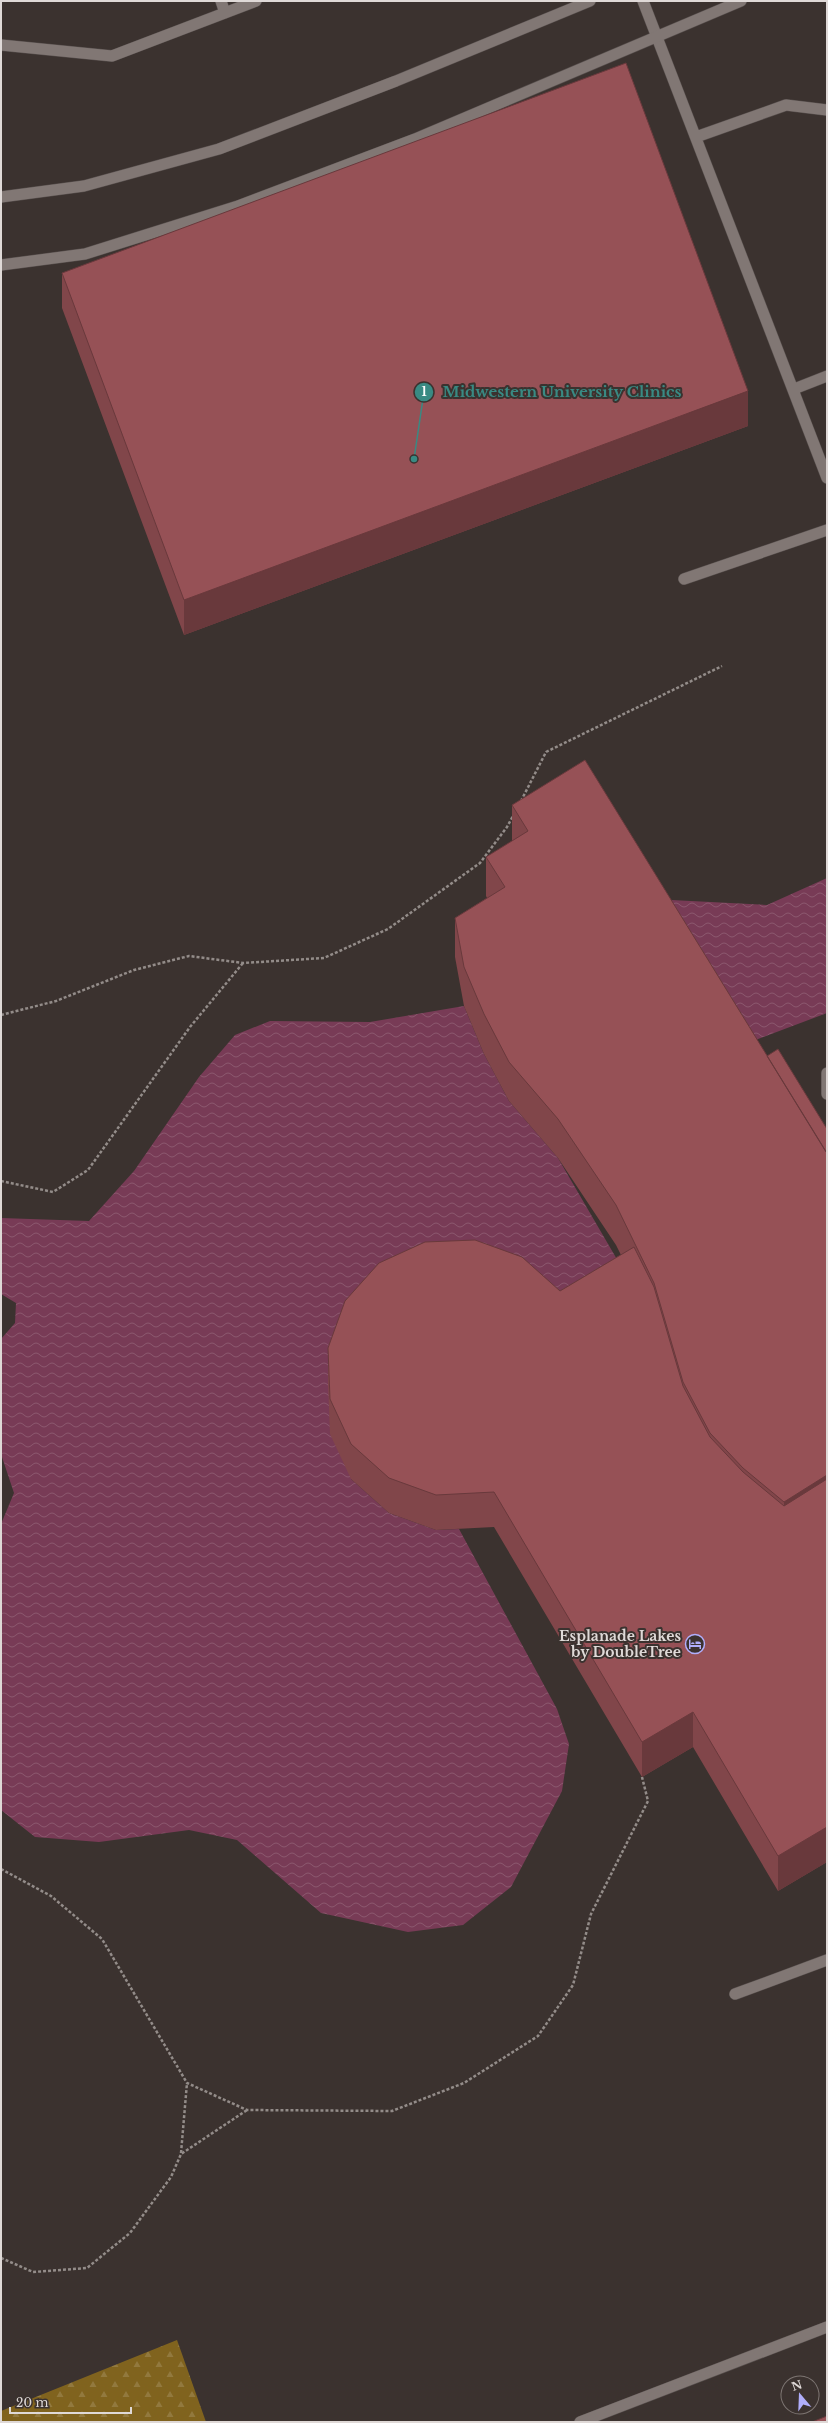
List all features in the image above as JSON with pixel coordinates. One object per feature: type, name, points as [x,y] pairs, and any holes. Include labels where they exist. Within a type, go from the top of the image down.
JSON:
[{"type":"street","points":[[221,1],[225,13]]},
{"type":"street","points":[[1,45],[112,56],[256,1]]},
{"type":"street","points":[[1,196],[84,186],[219,149],[396,81],[590,1]]},
{"type":"street","points":[[643,1],[794,389],[827,478]]},
{"type":"street","points":[[1,265],[85,254],[238,206],[414,140],[741,1]]},
{"type":"street","points":[[696,137],[786,105],[827,110]]},
{"type":"street","points":[[794,389],[827,376]]},
{"type":"street","points":[[684,579],[827,530]]},
{"type":"street","points":[[827,1074],[827,1094]]},
{"type":"street","points":[[735,1994],[827,1960]]},
{"type":"street","points":[[580,2422],[827,2327]]},
{"type":"path","points":[[518,806],[546,752],[722,666]]},
{"type":"path","points":[[1,1014],[56,1001],[134,970],[189,956],[243,963],[324,958],[388,928],[480,863],[507,827],[514,813]]},
{"type":"path","points":[[1,1181],[53,1192],[88,1170],[190,1026],[243,963]]},
{"type":"path","points":[[1,1869],[51,1896],[102,1939],[187,2083],[247,2110],[392,2111],[464,2083],[538,2036],[573,1984],[591,1914],[648,1801],[642,1777]]},
{"type":"path","points":[[1,2258],[33,2272],[87,2268],[130,2233],[171,2177],[181,2154],[187,2083]]},
{"type":"path","points":[[181,2154],[247,2110]]},
{"type":"green space","points":[[177,2340],[206,2422],[1,2422],[1,2411]]},
{"type":"water","points":[[827,878],[827,1013],[745,1044],[652,899],[767,905]]},
{"type":"water","points":[[464,1006],[484,1054],[509,1101],[558,1158],[629,1280],[351,1479],[389,1513],[436,1530],[459,1529],[557,1709],[569,1744],[562,1791],[511,1887],[463,1925],[408,1932],[321,1913],[237,1840],[189,1830],[99,1842],[35,1837],[1,1810],[1,1524],[14,1493],[1,1454],[1,1339],[15,1323],[16,1303],[1,1294],[1,1218],[89,1221],[134,1171],[199,1077],[235,1035],[270,1021],[370,1022]]},
{"type":"building","points":[[626,63],[748,391],[184,600],[62,273]]},
{"type":"building","points":[[585,760],[827,1153],[827,1475],[784,1502],[743,1468],[710,1433],[683,1382],[654,1283],[616,1205],[558,1119],[509,1062],[484,1014],[464,967],[455,918],[505,887],[486,857],[528,831],[512,805]]},
{"type":"building","points":[[778,1049],[827,1129],[827,1152],[767,1056]]},
{"type":"building","name":"Esplanade Lakes by DoubleTree","points":[[475,1240],[522,1257],[560,1291],[634,1247],[654,1287],[683,1386],[710,1437],[743,1472],[784,1506],[827,1479],[827,1827],[778,1856],[693,1712],[642,1742],[494,1492],[436,1495],[389,1478],[351,1444],[330,1399],[328,1348],[345,1301],[379,1263],[425,1242]]},
{"type":"building","points":[[827,2416],[827,2422],[812,2422]]},
{"type":"place","name":"Midwestern University Clinics","points":[[414,459]]},
{"type":"place","name":"Esplanade Lakes by DoubleTree","points":[[695,1644]]}]
